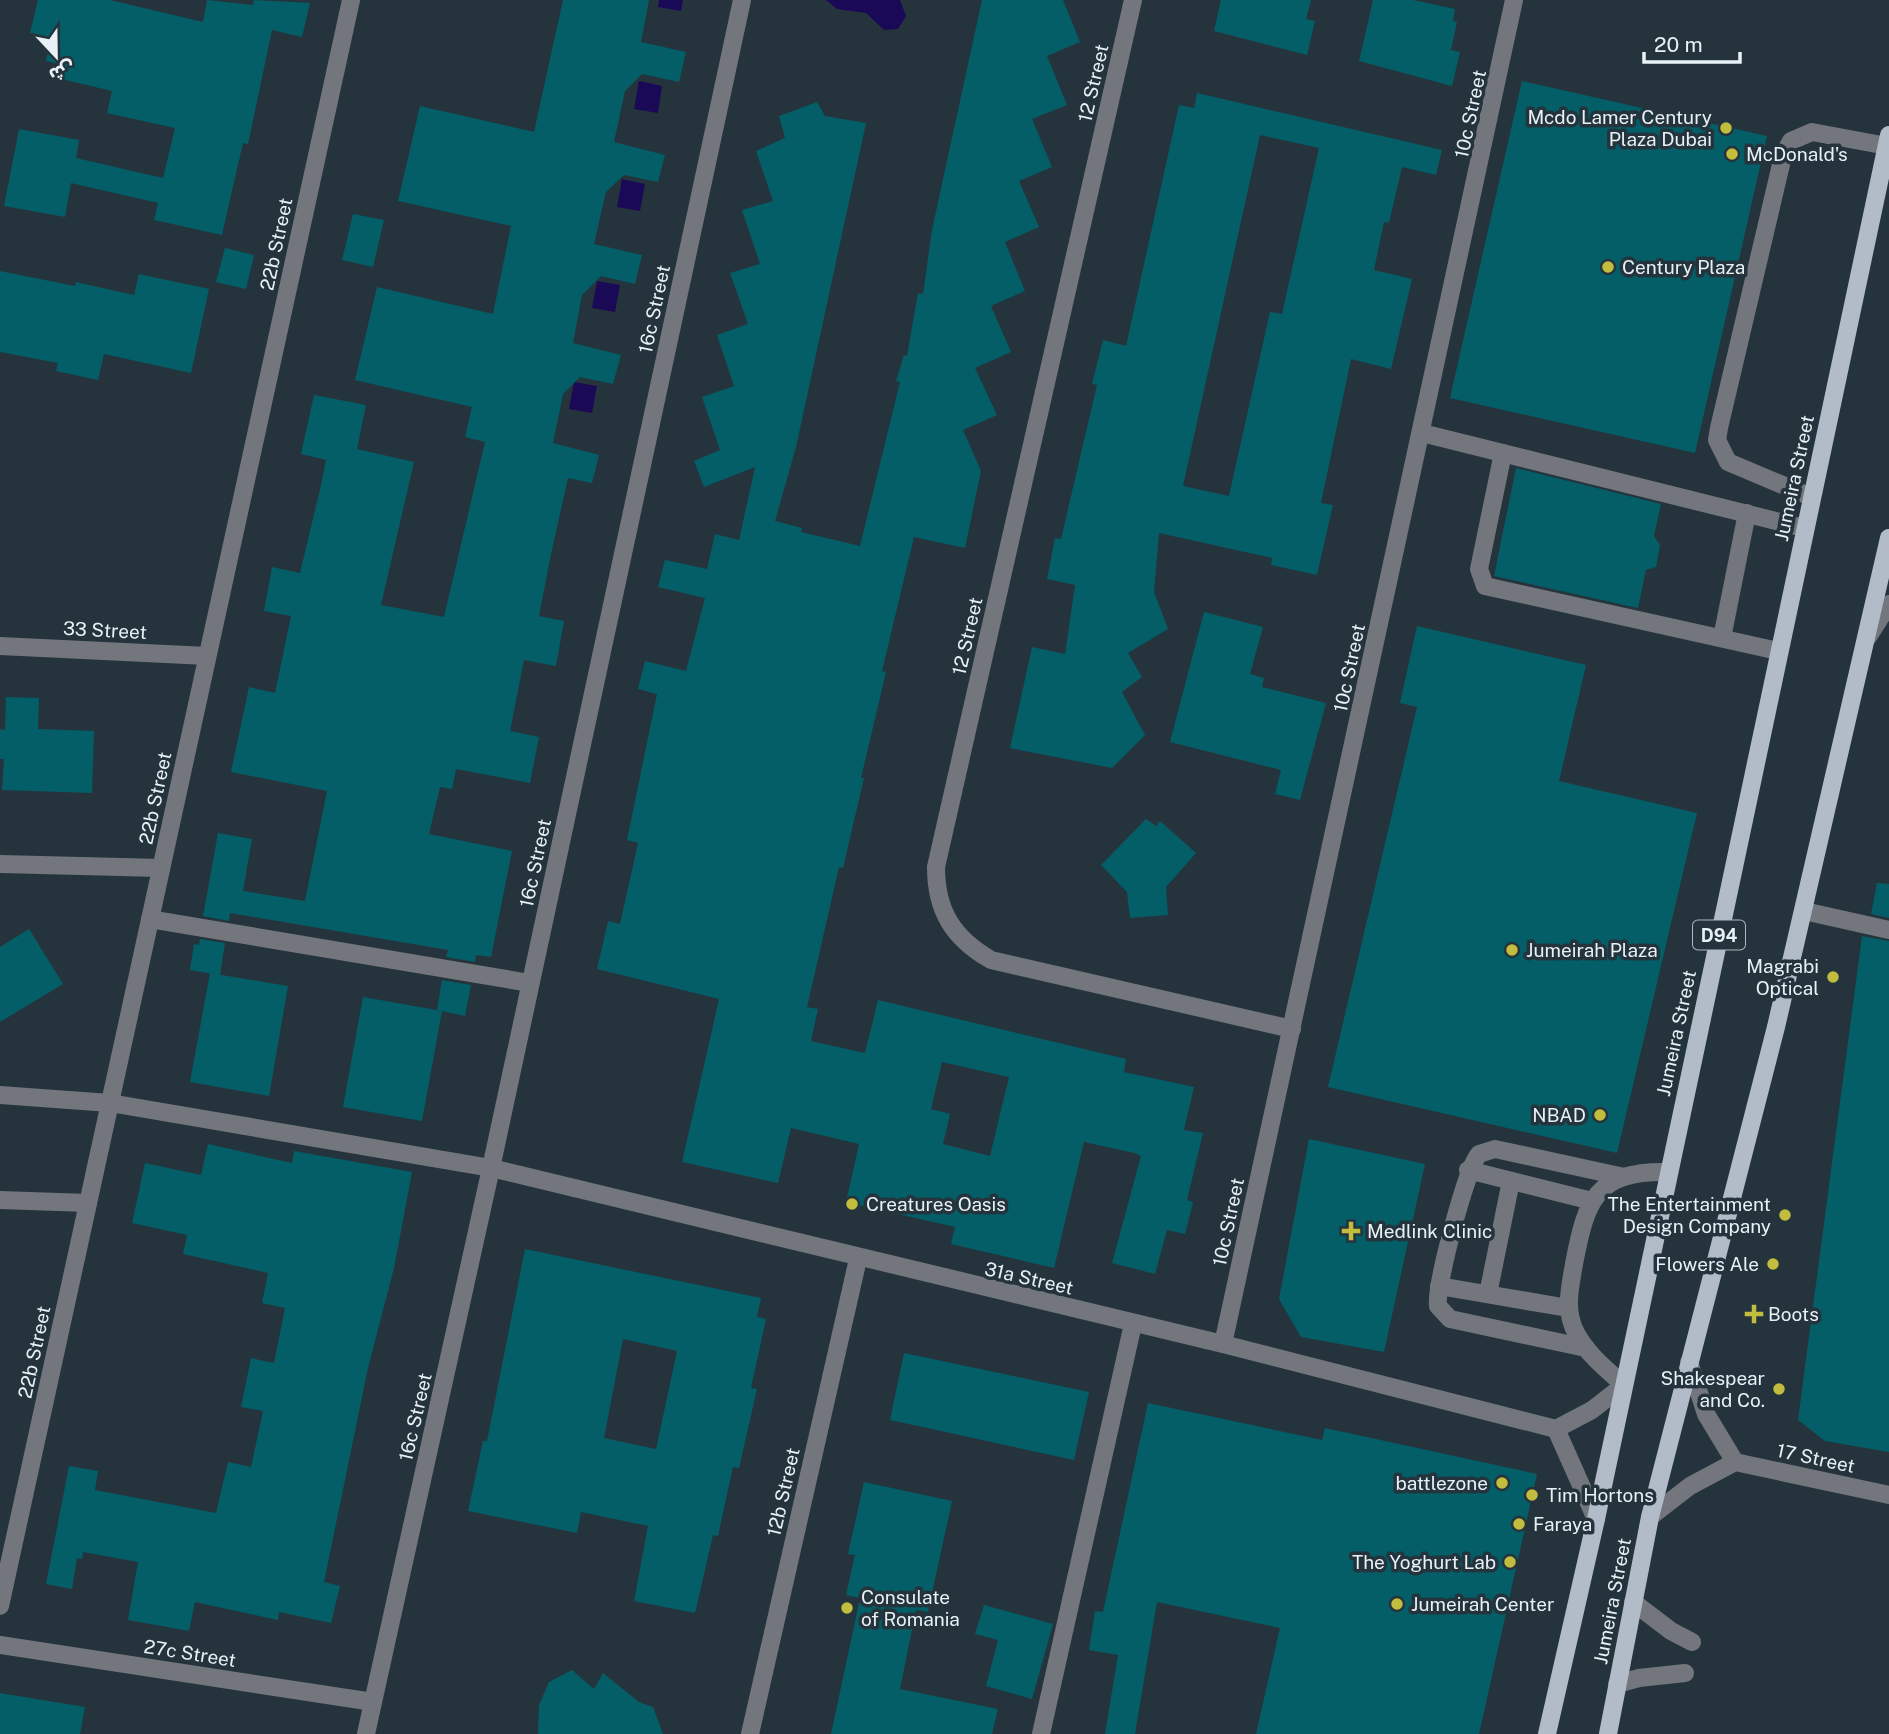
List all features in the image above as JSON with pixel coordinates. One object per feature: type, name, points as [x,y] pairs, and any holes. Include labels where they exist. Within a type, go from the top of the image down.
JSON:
[{"type":"main road","name":"Jumeira Street","points":[[1547,1734],[1596,1519],[1888,140]]},
{"type":"main road","name":"Jumeira Street","points":[[1608,1734],[1650,1517],[1804,912],[1889,538]]},
{"type":"street","name":"22b Street","points":[[0,1606],[352,0]]},
{"type":"street","name":"16c Street","points":[[366,1734],[491,1168],[742,0]]},
{"type":"street","name":"12 Street","points":[[1133,0],[936,867],[936,890],[942,912],[954,932],[971,948],[991,960],[1292,1029]]},
{"type":"street","name":"10c Street","points":[[1223,1344],[1514,0]]},
{"type":"street","points":[[1811,497],[1728,463],[1717,440],[1719,428],[1783,156],[1791,141],[1812,132],[1888,140]]},
{"type":"street","points":[[1422,433],[1804,527]]},
{"type":"street","points":[[1503,453],[1479,569],[1485,586],[1778,651]]},
{"type":"street","points":[[1722,638],[1747,513]]},
{"type":"street","points":[[1868,637],[1889,604]]},
{"type":"street","name":"33 Street","points":[[0,646],[207,656]]},
{"type":"street","points":[[0,864],[161,868]]},
{"type":"street","points":[[1804,912],[1889,930]]},
{"type":"street","points":[[150,919],[530,983]]},
{"type":"street","name":"31a Street","points":[[0,1095],[110,1103],[491,1168],[858,1259],[1223,1344],[1556,1429]]},
{"type":"street","points":[[1586,1348],[1450,1319],[1438,1306],[1439,1286],[1468,1170],[1479,1153],[1495,1149],[1624,1177]]},
{"type":"street","points":[[1468,1170],[1592,1201]]},
{"type":"street","points":[[1596,1519],[1556,1429],[1592,1410],[1624,1385],[1586,1348],[1576,1333],[1569,1308],[1583,1217],[1592,1201],[1611,1183],[1624,1177],[1669,1172]]},
{"type":"street","points":[[1488,1294],[1511,1181]]},
{"type":"street","points":[[0,1200],[88,1203]]},
{"type":"street","name":"12b Street","points":[[750,1734],[858,1259]]},
{"type":"street","points":[[1439,1286],[1569,1308]]},
{"type":"street","points":[[1041,1734],[1133,1324]]},
{"type":"street","points":[[1650,1517],[1690,1486],[1735,1462],[1706,1415],[1689,1362]]},
{"type":"street","name":"17 Street","points":[[1735,1462],[1889,1495]]},
{"type":"street","points":[[1633,1602],[1671,1631],[1692,1642]]},
{"type":"street","name":"27c Street","points":[[0,1645],[373,1702]]},
{"type":"street","points":[[1617,1684],[1639,1678],[1685,1673]]},
{"type":"shaded area","points":[[659,0],[683,0],[681,11],[658,7]]},
{"type":"shaded area","points":[[826,0],[900,0],[906,16],[898,29],[884,30],[866,13],[837,9]]},
{"type":"shaded area","points":[[639,81],[662,86],[658,113],[634,109]]},
{"type":"shaded area","points":[[622,179],[645,184],[640,211],[617,207]]},
{"type":"shaded area","points":[[597,281],[620,285],[615,312],[592,308]]},
{"type":"shaded area","points":[[574,382],[597,386],[592,413],[569,409]]},
{"type":"building","points":[[38,0],[110,0],[203,22],[207,0],[253,5],[254,0],[310,3],[302,37],[272,30],[248,144],[243,143],[222,235],[154,220],[158,203],[71,183],[65,217],[4,206],[19,129],[79,140],[76,158],[163,178],[175,128],[107,113],[112,91],[61,79],[64,65],[46,61],[51,38],[30,33]]},
{"type":"building","points":[[563,0],[649,0],[641,42],[686,52],[679,82],[642,74],[625,91],[614,142],[665,155],[658,182],[624,175],[606,192],[594,244],[642,255],[635,284],[601,276],[582,295],[573,343],[621,355],[613,384],[580,377],[563,394],[553,443],[599,455],[592,483],[568,478],[551,554],[539,616],[564,621],[556,666],[524,660],[510,731],[539,737],[530,783],[456,769],[452,789],[440,787],[429,834],[512,851],[491,957],[476,955],[475,962],[446,957],[448,950],[230,913],[229,921],[203,916],[218,833],[252,839],[243,891],[305,901],[327,791],[231,772],[249,687],[275,693],[291,616],[264,611],[272,567],[300,573],[321,485],[326,460],[301,454],[314,395],[366,405],[357,449],[414,462],[381,605],[444,617],[485,442],[465,437],[472,407],[355,380],[377,287],[493,314],[511,226],[398,201],[420,106],[534,132]]},
{"type":"building","points":[[982,0],[1063,0],[1080,42],[1047,56],[1067,105],[1032,119],[1052,167],[1019,181],[1039,227],[1005,242],[1025,291],[991,306],[1011,352],[975,368],[997,415],[963,430],[981,471],[965,548],[914,537],[882,671],[886,672],[861,778],[864,778],[843,868],[839,867],[807,1007],[818,1009],[811,1041],[865,1053],[878,1000],[1126,1059],[1124,1072],[1194,1087],[1184,1130],[1203,1133],[1187,1200],[1193,1202],[1185,1234],[1167,1230],[1155,1274],[1112,1263],[1141,1156],[1134,1153],[1084,1142],[1054,1268],[951,1244],[955,1227],[846,1202],[859,1144],[791,1128],[778,1183],[682,1162],[719,999],[597,969],[608,921],[620,924],[638,843],[627,840],[657,694],[638,689],[645,661],[686,671],[705,598],[658,587],[665,560],[707,569],[715,534],[739,540],[755,467],[704,487],[694,461],[720,450],[702,397],[734,386],[717,335],[748,324],[730,273],[760,264],[742,210],[773,201],[756,151],[785,138],[779,116],[817,102],[825,116],[866,123],[796,447],[775,521],[802,528],[801,532],[860,546],[900,382],[896,381],[904,355],[907,356],[918,293],[923,294],[932,230]],"holes":[[[942,1062],[1009,1077],[990,1156],[943,1144],[950,1114],[931,1109]]]},
{"type":"building","points":[[1221,0],[1311,0],[1306,19],[1315,21],[1307,55],[1214,31]]},
{"type":"building","points":[[1373,0],[1413,0],[1455,9],[1453,21],[1457,22],[1451,50],[1460,52],[1452,86],[1359,61]]},
{"type":"building","name":"Century Plaza","points":[[1522,81],[1767,136],[1695,453],[1450,398]]},
{"type":"building","points":[[1197,93],[1442,150],[1436,175],[1402,167],[1389,223],[1384,222],[1374,270],[1412,279],[1391,369],[1351,359],[1321,503],[1333,505],[1317,575],[1271,565],[1272,558],[1159,533],[1154,592],[1168,629],[1128,653],[1142,677],[1122,692],[1145,735],[1112,768],[1010,748],[1032,647],[1065,654],[1075,585],[1047,579],[1055,538],[1061,539],[1097,385],[1092,384],[1103,340],[1126,346],[1179,105],[1194,108]],"holes":[[[1260,135],[1319,148],[1282,314],[1270,312],[1229,496],[1183,486]]]},
{"type":"building","points":[[353,214],[384,220],[373,267],[342,260]]},
{"type":"building","points":[[225,248],[254,255],[246,289],[216,282]]},
{"type":"building","points":[[0,271],[75,286],[76,282],[134,295],[139,274],[209,289],[191,373],[104,354],[98,380],[56,371],[58,363],[0,352]]},
{"type":"building","points":[[1516,468],[1661,504],[1654,536],[1660,545],[1656,567],[1646,570],[1638,608],[1494,576]]},
{"type":"building","points":[[1204,612],[1263,627],[1250,674],[1264,678],[1262,687],[1326,703],[1300,800],[1275,794],[1281,770],[1170,742]]},
{"type":"building","name":"Jumeirah Plaza","points":[[1417,626],[1586,665],[1559,781],[1697,813],[1617,1153],[1328,1087],[1417,707],[1400,703]]},
{"type":"building","points":[[6,697],[39,698],[38,729],[94,731],[92,793],[2,790],[4,759],[0,759],[0,729],[5,730]]},
{"type":"building","points":[[1146,819],[1156,826],[1160,821],[1196,853],[1166,887],[1168,915],[1130,918],[1127,892],[1101,865]]},
{"type":"building","points":[[1877,883],[1889,884],[1889,918],[1871,914]]},
{"type":"building","points":[[29,929],[63,984],[0,1022],[0,947]]},
{"type":"building","points":[[1862,936],[1889,941],[1889,1452],[1825,1441],[1798,1420]]},
{"type":"building","points":[[200,939],[225,943],[220,975],[190,970],[194,944],[199,945]]},
{"type":"building","points":[[210,973],[288,986],[269,1096],[190,1082]]},
{"type":"building","points":[[442,980],[471,985],[465,1016],[437,1010]]},
{"type":"building","points":[[363,997],[442,1011],[422,1121],[343,1107]]},
{"type":"building","name":"Medlink Clinic","points":[[1309,1139],[1425,1164],[1384,1352],[1301,1337],[1279,1299]]},
{"type":"building","points":[[208,1144],[292,1163],[294,1151],[412,1172],[394,1268],[368,1368],[324,1582],[340,1586],[331,1623],[279,1612],[278,1620],[195,1602],[189,1631],[128,1620],[138,1562],[83,1552],[82,1559],[77,1558],[72,1589],[46,1584],[69,1466],[98,1471],[95,1490],[216,1513],[228,1462],[251,1467],[263,1411],[241,1407],[251,1358],[274,1363],[285,1308],[262,1303],[268,1273],[183,1254],[187,1235],[132,1223],[145,1163],[201,1175]]},
{"type":"building","points":[[525,1249],[761,1298],[757,1317],[766,1319],[751,1388],[757,1389],[739,1468],[733,1467],[718,1536],[713,1535],[695,1613],[634,1601],[648,1526],[581,1512],[577,1533],[468,1511],[483,1441],[487,1441]],"holes":[[[623,1339],[677,1351],[656,1449],[604,1438]]]},
{"type":"building","points":[[904,1353],[1089,1392],[1074,1460],[890,1420]]},
{"type":"building","name":"Jumeirah Center","points":[[1148,1403],[1322,1440],[1325,1428],[1537,1474],[1479,1734],[1256,1734],[1280,1628],[1157,1602],[1135,1734],[1105,1734],[1118,1655],[1089,1650],[1095,1611],[1103,1612]]},
{"type":"building","points":[[864,1482],[952,1501],[928,1612],[916,1610],[900,1689],[998,1709],[992,1734],[831,1734],[860,1598],[846,1595],[855,1555],[848,1554]]},
{"type":"building","points":[[984,1605],[1053,1624],[1032,1699],[986,1686],[998,1640],[975,1634]]},
{"type":"building","points":[[572,1670],[594,1689],[603,1673],[639,1702],[653,1707],[663,1734],[538,1734],[539,1705],[549,1682]]},
{"type":"building","points":[[0,1693],[85,1707],[80,1734],[0,1734]]},
{"type":"place","name":"Mcdo Lamer Century Plaza Dubai","points":[[1726,128]]},
{"type":"place","name":"McDonald's","points":[[1732,154]]},
{"type":"place","name":"Century Plaza","points":[[1608,267]]},
{"type":"place","name":"Jumeirah Plaza","points":[[1512,950]]},
{"type":"place","name":"Magrabi Optical","points":[[1833,977]]},
{"type":"place","name":"NBAD","points":[[1600,1115]]},
{"type":"place","name":"Creatures Oasis","points":[[852,1204]]},
{"type":"place","name":"The Entertainment Design Company","points":[[1785,1215]]},
{"type":"place","name":"Medlink Clinic","points":[[1351,1231]]},
{"type":"place","name":"Flowers Ale","points":[[1773,1264]]},
{"type":"place","name":"Boots","points":[[1754,1314]]},
{"type":"place","name":"Shakespear and Co.","points":[[1779,1389]]},
{"type":"place","name":"battlezone","points":[[1502,1483]]},
{"type":"place","name":"Tim Hortons","points":[[1532,1495]]},
{"type":"place","name":"Faraya","points":[[1519,1524]]},
{"type":"place","name":"The Yoghurt Lab","points":[[1510,1562]]},
{"type":"place","name":"Jumeirah Center","points":[[1397,1604]]},
{"type":"place","name":"Consulate of Romania","points":[[847,1608]]}]
